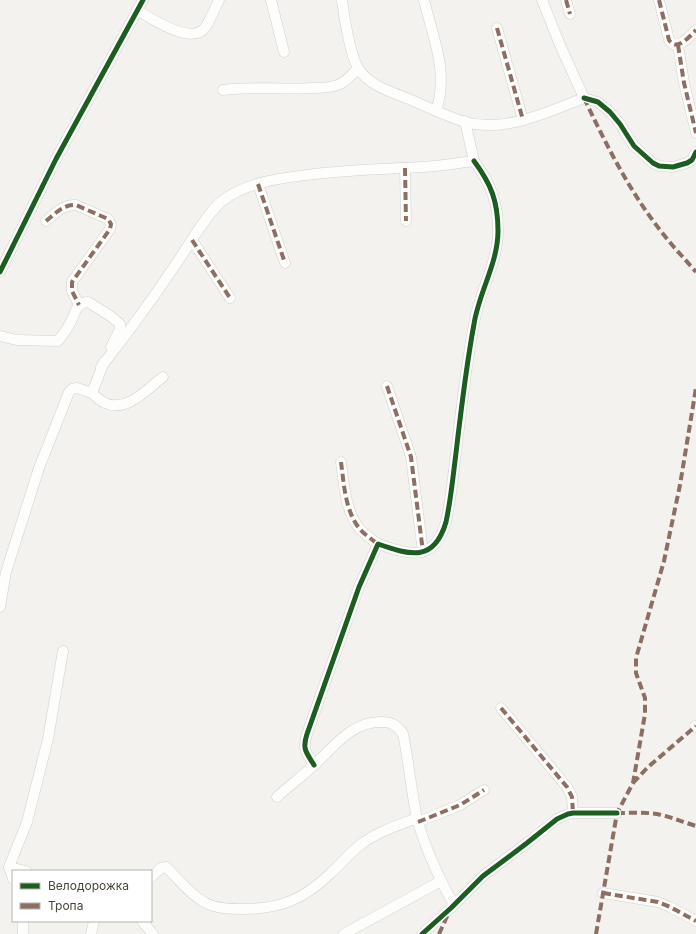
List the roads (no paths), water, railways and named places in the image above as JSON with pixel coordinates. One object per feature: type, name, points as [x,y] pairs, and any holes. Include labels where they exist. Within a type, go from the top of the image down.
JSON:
[{"type":"street","points":[[0,272],[56,159],[143,0]]},
{"type":"street","points":[[137,10],[156,22],[168,27],[187,33],[196,34],[204,28],[219,0]]},
{"type":"street","points":[[272,0],[284,52]]},
{"type":"street","points":[[342,0],[352,52],[358,68],[368,79],[377,85],[436,111],[465,122],[492,125],[523,120],[584,98],[598,102],[610,112],[620,124],[634,146],[653,163],[659,166],[665,168],[687,163],[692,160],[696,152]]},
{"type":"street","points":[[424,0],[442,72],[442,89],[436,111]]},
{"type":"street","points":[[542,0],[584,98]]},
{"type":"street","points":[[566,0],[570,14]]},
{"type":"street","points":[[659,0],[668,40],[673,44],[678,45],[696,30]]},
{"type":"street","points":[[497,28],[523,120]]},
{"type":"street","points":[[678,45],[684,83],[696,134]]},
{"type":"street","points":[[223,90],[253,88],[305,89],[336,86],[346,81],[358,68]]},
{"type":"street","points":[[341,462],[347,499],[351,512],[359,528],[378,544],[409,554],[423,552],[436,543],[443,532],[446,522],[475,314],[497,244],[498,222],[494,198],[489,183],[474,161],[465,122]]},
{"type":"street","points":[[101,367],[136,323],[214,210],[222,201],[236,193],[264,182],[299,176],[474,161]]},
{"type":"street","points":[[405,168],[406,221]]},
{"type":"street","points":[[258,184],[285,263]]},
{"type":"street","points":[[46,221],[63,207],[72,204],[108,219],[110,222],[110,229],[72,282],[72,291],[79,305]]},
{"type":"street","points":[[192,240],[230,298]]},
{"type":"street","points":[[0,336],[17,340],[58,341],[69,326],[79,305],[83,302],[90,303],[109,314],[120,324],[120,329],[101,367],[92,393]]},
{"type":"street","points":[[0,607],[6,572],[39,468],[72,389],[76,388],[92,393],[105,403],[120,405],[134,400],[162,376]]},
{"type":"street","points":[[387,386],[411,457],[423,552]]},
{"type":"street","points":[[314,765],[305,752],[305,740],[359,587],[378,544]]},
{"type":"street","points":[[12,876],[9,867],[27,822],[33,799],[48,739],[63,652]]},
{"type":"street","points":[[501,708],[567,787],[572,797],[573,813]]},
{"type":"street","points":[[277,797],[314,765],[343,737],[359,726],[378,721],[387,722],[400,728],[403,734],[418,820],[427,848],[441,881],[454,905]]},
{"type":"street","points":[[152,876],[161,868],[166,867],[184,886],[200,899],[210,905],[221,908],[257,909],[274,906],[294,900],[312,890],[357,847],[373,836],[384,830],[460,805],[484,790]]},
{"type":"street","points":[[422,934],[490,870],[557,819],[573,813],[617,813]]},
{"type":"street","points":[[9,867],[22,870]]},
{"type":"street","points":[[344,934],[441,881]]},
{"type":"street","points":[[603,893],[658,902],[696,921]]},
{"type":"street","points":[[23,922],[23,934]]},
{"type":"street","points":[[91,934],[94,922]]},
{"type":"street","points":[[143,922],[153,934]]}]
